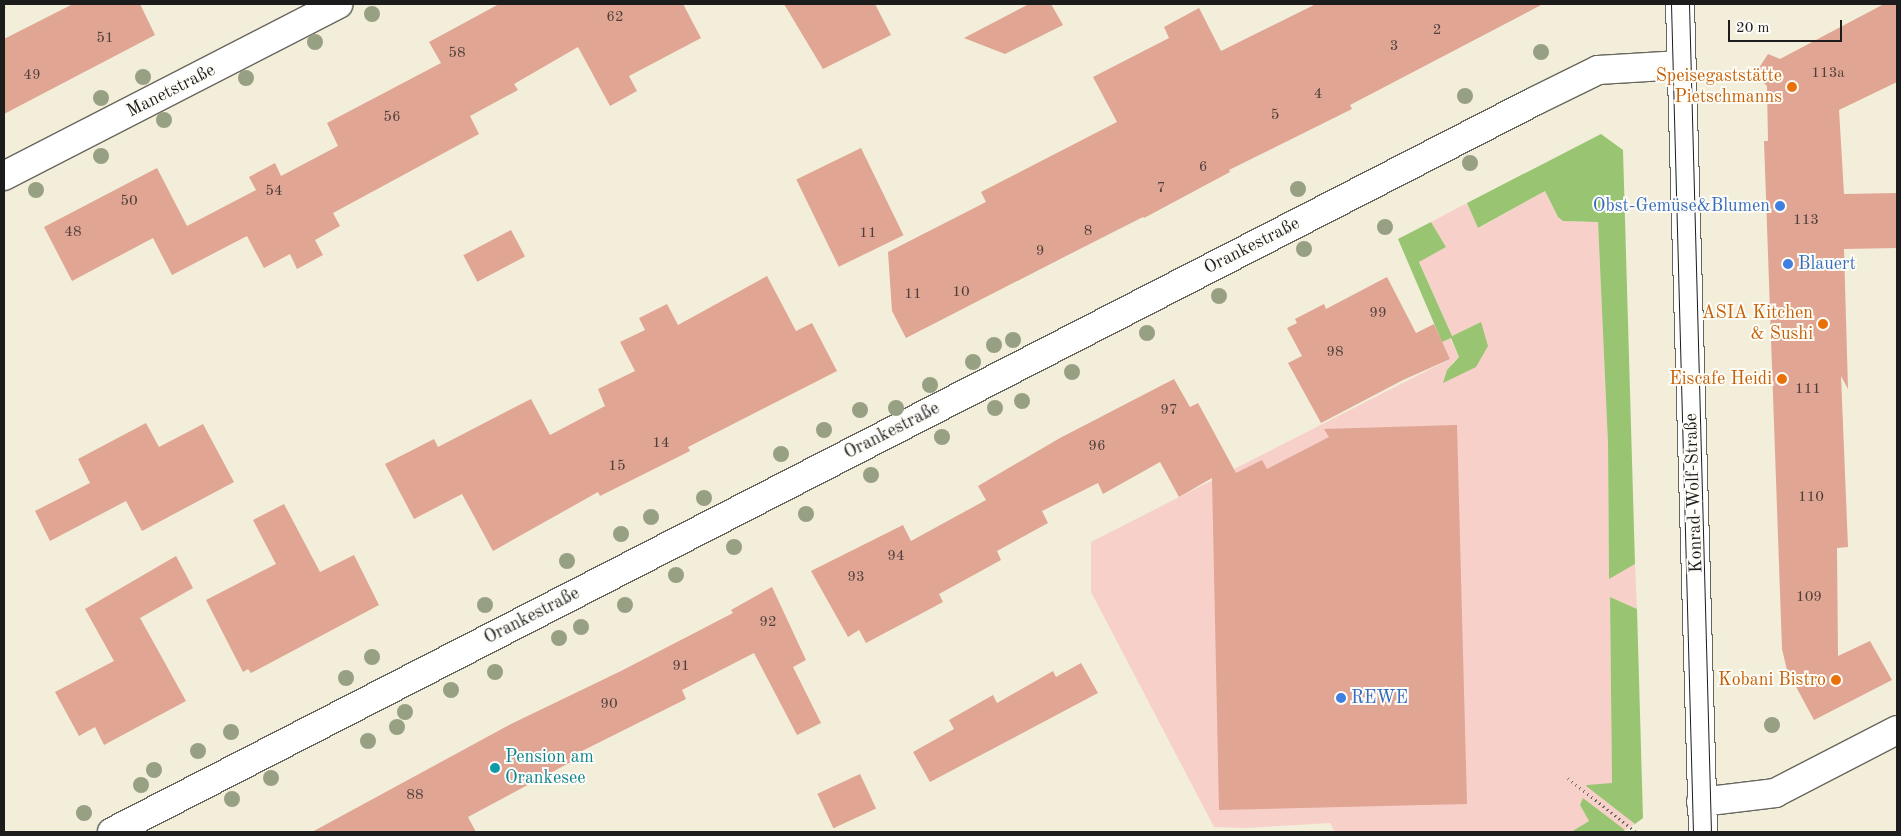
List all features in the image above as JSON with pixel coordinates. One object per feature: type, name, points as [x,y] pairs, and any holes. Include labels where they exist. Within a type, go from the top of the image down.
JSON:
[{"type":"street","name":"Manetstraße","points":[[4,176],[338,4]]},
{"type":"street","name":"Konrad-Wolf-Straße","points":[[1680,4],[1702,832]]},
{"type":"street","name":"Orankestraße","points":[[112,832],[1535,100],[1598,70],[1681,65]]},
{"type":"street","points":[[1701,802],[1775,792],[1897,730]]},
{"type":"path","points":[[1568,778],[1636,832]]},
{"type":"shaded area","points":[[1545,191],[1558,217],[1563,221],[1598,222],[1608,444],[1609,578],[1635,564],[1637,609],[1610,597],[1612,784],[1586,786],[1635,824],[1625,830],[1583,798],[1580,805],[1589,821],[1571,832],[1335,832],[1330,823],[1246,828],[1214,827],[1091,592],[1091,542],[1450,359],[1442,342],[1450,338],[1459,357],[1453,362],[1444,383],[1481,322],[1452,336],[1419,261],[1446,247],[1431,222],[1467,203],[1479,228]]},
{"type":"green space","points":[[1601,134],[1623,150],[1635,564],[1609,579],[1608,444],[1598,222],[1563,221],[1558,217],[1545,191],[1478,228],[1467,203]]},
{"type":"green space","points":[[1431,222],[1446,247],[1419,262],[1452,336],[1481,322],[1488,346],[1476,367],[1443,383],[1447,370],[1459,357],[1451,338],[1442,342],[1398,239]]},
{"type":"green space","points":[[1610,597],[1637,609],[1643,818],[1635,824],[1586,786],[1612,783]]},
{"type":"green space","points":[[1583,798],[1625,830],[1621,832],[1571,832],[1589,821],[1580,805]]},
{"type":"building","points":[[73,4],[140,4],[155,35],[4,114],[4,39]]},
{"type":"building","points":[[499,4],[683,4],[701,38],[629,76],[637,91],[610,106],[578,47],[514,84],[518,90],[470,116],[479,134],[333,213],[340,226],[315,240],[323,255],[297,269],[290,254],[264,268],[247,236],[172,275],[153,238],[72,281],[44,227],[157,168],[187,226],[256,190],[249,177],[275,163],[281,176],[338,146],[327,123],[441,63],[429,42]]},
{"type":"building","points":[[784,4],[875,4],[891,35],[823,69]]},
{"type":"building","points":[[1029,4],[1051,4],[1063,25],[1005,54],[964,38]]},
{"type":"building","points":[[1316,4],[1543,4],[1350,105],[1352,109],[1229,170],[1230,172],[1144,218],[906,338],[892,311],[888,252],[986,202],[981,192],[1117,122],[1093,77],[1169,38],[1164,27],[1199,8],[1221,51]]},
{"type":"building","points":[[1884,4],[1897,4],[1897,82],[1839,110],[1844,194],[1897,193],[1897,248],[1844,249],[1848,389],[1841,376],[1848,547],[1837,548],[1838,656],[1870,641],[1892,680],[1814,720],[1787,670],[1782,649],[1764,141],[1768,141],[1767,86],[1755,74],[1768,54],[1780,59]]},
{"type":"building","points":[[861,148],[904,235],[839,267],[796,180]]},
{"type":"building","points":[[511,230],[525,256],[477,282],[463,255]]},
{"type":"building","points":[[767,276],[796,331],[812,323],[837,371],[688,447],[690,451],[600,496],[598,492],[493,551],[462,494],[414,519],[385,464],[434,439],[438,447],[531,399],[550,435],[605,406],[598,389],[635,371],[620,342],[645,330],[639,318],[667,304],[678,325]]},
{"type":"building","points":[[1387,277],[1416,333],[1434,324],[1450,359],[1403,380],[1321,423],[1288,363],[1302,356],[1287,328],[1297,323],[1295,319],[1324,304],[1326,309]]},
{"type":"building","name":"REWE","points":[[1174,379],[1190,407],[1198,403],[1236,473],[1262,460],[1267,469],[1329,437],[1324,429],[1457,425],[1467,804],[1219,810],[1212,478],[1179,497],[1160,462],[1103,494],[1098,483],[1042,511],[1048,523],[997,551],[1001,560],[939,594],[943,602],[866,643],[859,630],[848,637],[811,571],[903,525],[911,541],[986,500],[978,486],[1060,438]]},
{"type":"building","points":[[146,423],[159,447],[203,424],[234,482],[142,531],[126,501],[50,541],[35,511],[90,483],[78,459]]},
{"type":"building","points":[[284,504],[320,572],[354,555],[379,605],[251,673],[248,669],[243,672],[206,600],[276,564],[253,520]]},
{"type":"building","points":[[176,556],[193,588],[140,618],[186,701],[104,745],[95,727],[79,736],[55,692],[114,661],[85,609]]},
{"type":"building","points":[[772,587],[806,660],[793,667],[821,723],[797,735],[754,653],[682,690],[686,699],[582,751],[584,755],[468,817],[476,832],[312,832],[511,724],[621,671],[733,613],[731,610]]},
{"type":"building","points":[[1081,663],[1098,693],[930,782],[913,752],[954,729],[949,720],[993,695],[997,703],[1053,671],[1056,677]]},
{"type":"building","points":[[860,774],[876,808],[833,828],[817,794]]},
{"type":"tram line","points":[[1671,4],[1693,832]]},
{"type":"tram line","points":[[1689,4],[1711,832]]},
{"type":"place","name":"Speisegaststätte Pietschmanns","points":[[1792,87]]},
{"type":"place","name":"Obst-Gemüse&Blumen","points":[[1780,206]]},
{"type":"place","name":"Blauert","points":[[1788,264]]},
{"type":"place","name":"ASIA Kitchen & Sushi","points":[[1823,324]]},
{"type":"place","name":"Eiscafe Heidi","points":[[1782,379]]},
{"type":"place","name":"Kobani Bistro","points":[[1836,680]]},
{"type":"place","name":"REWE","points":[[1341,698]]},
{"type":"place","name":"Pension am Orankesee","points":[[495,768]]}]
